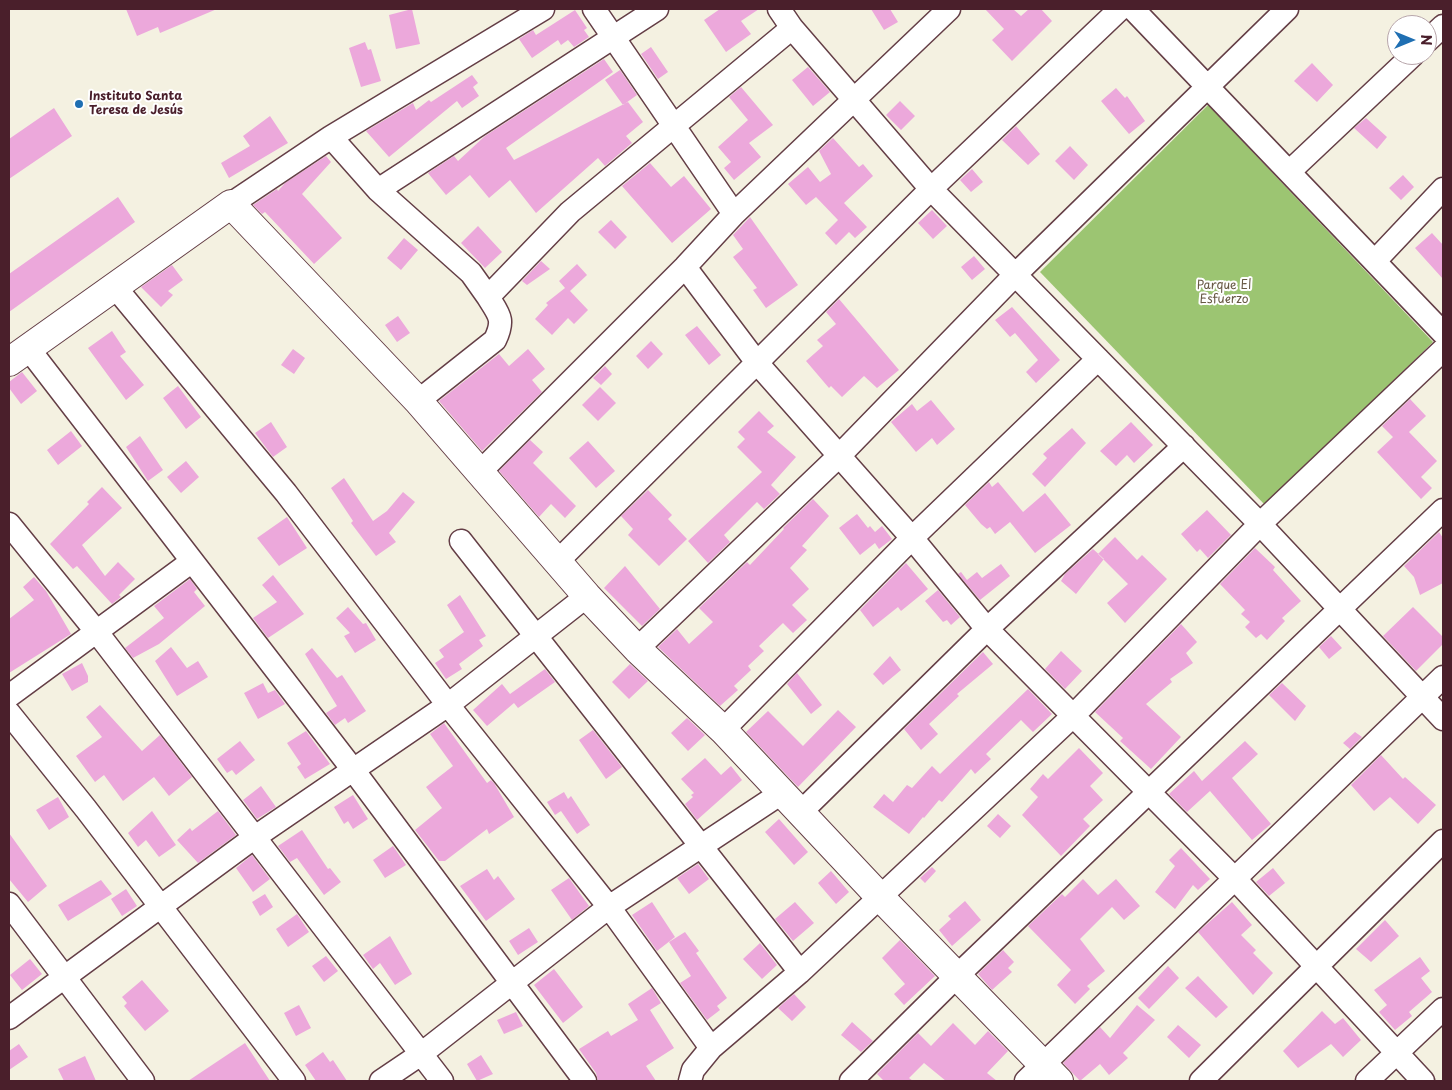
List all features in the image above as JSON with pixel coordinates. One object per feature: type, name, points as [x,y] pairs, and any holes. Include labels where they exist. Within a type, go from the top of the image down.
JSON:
[{"type":"street","points":[[543,9],[331,136],[231,204],[18,355],[191,562],[354,771],[585,1081]]},
{"type":"street","points":[[594,9],[734,214]]},
{"type":"street","points":[[378,190],[657,9]]},
{"type":"street","points":[[779,9],[792,28],[855,98],[931,189],[1260,524],[1443,719]]},
{"type":"street","points":[[479,473],[685,268],[734,214],[949,9]]},
{"type":"street","points":[[558,561],[758,364],[931,189],[1120,9]]},
{"type":"street","points":[[1133,9],[1443,333]]},
{"type":"street","points":[[637,648],[840,455],[1015,275],[1287,9]]},
{"type":"street","points":[[488,297],[570,212],[675,127],[792,28]]},
{"type":"street","points":[[1289,172],[1401,65]]},
{"type":"street","points":[[331,136],[378,190],[471,274],[501,317],[501,328],[495,340],[418,401]]},
{"type":"street","points":[[1375,261],[1443,189]]},
{"type":"street","points":[[231,204],[418,401],[587,596],[637,648],[724,730],[880,897],[958,975],[1042,1076],[1236,880],[1443,678]]},
{"type":"street","points":[[685,268],[758,364],[912,538],[987,629],[1236,880],[1423,1081]]},
{"type":"street","points":[[115,287],[286,493],[448,705],[609,907],[711,1048]]},
{"type":"street","points":[[690,1081],[692,1070],[711,1048],[800,972],[1073,716],[1260,524],[1443,350]]},
{"type":"street","points":[[724,730],[912,538],[1098,359]]},
{"type":"street","points":[[801,812],[987,629],[1184,446]]},
{"type":"street","points":[[851,1081],[958,975],[1443,510]]},
{"type":"street","points":[[9,524],[96,631],[442,1081]]},
{"type":"street","points":[[461,541],[800,972]]},
{"type":"street","points":[[9,696],[191,562]]},
{"type":"street","points":[[9,1018],[256,837],[448,705],[536,634],[587,596]]},
{"type":"street","points":[[9,713],[294,1081]]},
{"type":"street","points":[[381,1081],[421,1054],[609,907],[783,792]]},
{"type":"street","points":[[1201,1081],[1318,968],[1443,841]]},
{"type":"street","points":[[9,904],[143,1081]]},
{"type":"street","points":[[1367,1081],[1443,1009]]},
{"type":"green space","name":"Parque El Esfuerzo","points":[[1208,105],[1433,342],[1266,506],[1040,272]]},
{"type":"building","points":[[126,9],[217,9],[160,33],[158,27],[137,36]]},
{"type":"building","points":[[412,9],[420,44],[396,49],[389,15]]},
{"type":"building","points":[[720,9],[759,9],[741,21],[751,34],[726,52],[704,20]]},
{"type":"building","points":[[871,9],[890,9],[898,22],[884,30]]},
{"type":"building","points":[[985,9],[1013,9],[1021,16],[1029,9],[1041,9],[1052,21],[1012,61],[992,40],[1004,29]]},
{"type":"building","points":[[575,10],[587,28],[584,30],[589,37],[574,47],[568,40],[561,45],[558,40],[532,58],[519,39],[533,30],[536,35]]},
{"type":"building","points":[[365,42],[368,50],[371,49],[381,81],[361,87],[349,48]]},
{"type":"building","points":[[651,47],[668,72],[658,79],[641,54]]},
{"type":"building","points":[[604,59],[613,72],[506,148],[514,160],[628,102],[643,122],[626,136],[632,143],[605,166],[598,158],[536,213],[510,180],[489,198],[470,175],[446,195],[428,173],[454,156],[458,161],[485,136]]},
{"type":"building","points":[[1312,63],[1333,85],[1317,102],[1294,81]]},
{"type":"building","points":[[808,67],[830,92],[813,106],[792,80]]},
{"type":"building","points":[[620,70],[637,95],[623,105],[605,80]]},
{"type":"building","points":[[472,75],[478,83],[473,87],[479,96],[462,108],[457,101],[389,157],[366,131],[413,103],[416,110],[429,100],[431,102]]},
{"type":"building","points":[[741,87],[773,125],[749,143],[761,157],[734,180],[724,168],[731,162],[718,147],[748,120],[729,97]]},
{"type":"building","points":[[1116,88],[1125,98],[1127,96],[1145,121],[1129,134],[1101,101]]},
{"type":"building","points":[[900,101],[915,116],[901,130],[886,115]]},
{"type":"building","points":[[54,108],[72,136],[9,179],[9,139]]},
{"type":"building","points":[[270,116],[288,143],[229,178],[221,163],[250,146],[243,136]]},
{"type":"building","points":[[1366,118],[1387,137],[1377,149],[1354,128]]},
{"type":"building","points":[[1016,126],[1040,154],[1028,165],[1002,140]]},
{"type":"building","points":[[833,138],[859,167],[863,164],[873,176],[844,203],[867,227],[855,238],[849,232],[836,245],[825,233],[838,220],[816,197],[806,205],[788,184],[808,167],[820,182],[831,174],[819,151]]},
{"type":"building","points":[[1070,146],[1088,165],[1074,180],[1055,161]]},
{"type":"building","points":[[326,156],[331,162],[302,194],[342,238],[314,264],[265,212],[262,214],[253,205],[277,189],[278,191],[285,183]]},
{"type":"building","points":[[650,163],[671,187],[684,176],[711,209],[672,243],[622,186]]},
{"type":"building","points":[[972,169],[983,182],[971,192],[960,180]]},
{"type":"building","points":[[1403,175],[1414,187],[1401,200],[1389,188]]},
{"type":"building","points":[[118,197],[135,222],[9,312],[9,274]]},
{"type":"building","points":[[932,210],[947,226],[933,239],[918,223]]},
{"type":"building","points":[[750,217],[798,285],[766,308],[753,290],[757,288],[733,257],[743,249],[733,235]]},
{"type":"building","points":[[611,220],[627,237],[615,249],[598,232]]},
{"type":"building","points":[[478,226],[502,252],[485,268],[461,243]]},
{"type":"building","points":[[1432,233],[1443,245],[1443,279],[1415,248]]},
{"type":"building","points":[[404,238],[418,250],[401,270],[387,258]]},
{"type":"building","points":[[974,256],[985,269],[972,280],[961,267]]},
{"type":"building","points":[[541,261],[550,269],[527,285],[522,281]]},
{"type":"building","points":[[577,264],[587,275],[570,291],[588,310],[574,324],[568,318],[552,335],[535,319],[548,305],[546,303],[565,288],[559,281]]},
{"type":"building","points":[[172,265],[183,280],[168,291],[173,295],[161,307],[141,287]]},
{"type":"building","points":[[839,299],[899,370],[877,388],[864,376],[842,397],[831,386],[829,388],[806,361],[823,346],[817,340],[836,324],[826,312]]},
{"type":"building","points":[[1012,307],[1060,360],[1036,383],[1026,372],[1038,360],[1015,333],[1010,337],[995,320]]},
{"type":"building","points":[[398,316],[410,333],[397,342],[385,325]]},
{"type":"building","points":[[697,326],[721,355],[709,365],[685,335]]},
{"type":"building","points":[[112,331],[126,352],[120,356],[144,385],[126,400],[88,348]]},
{"type":"building","points":[[651,341],[663,354],[648,369],[636,356]]},
{"type":"building","points":[[293,349],[305,358],[294,374],[281,365]]},
{"type":"building","points":[[528,349],[545,369],[532,380],[542,392],[482,451],[439,401],[499,354],[509,366]]},
{"type":"building","points":[[605,366],[612,374],[601,385],[593,378]]},
{"type":"building","points":[[22,372],[37,391],[21,404],[9,388],[9,382]]},
{"type":"building","points":[[178,386],[201,417],[186,429],[163,398]]},
{"type":"building","points":[[600,387],[616,403],[598,421],[582,405]]},
{"type":"building","points":[[1410,399],[1426,416],[1409,432],[1437,461],[1421,477],[1432,488],[1421,499],[1377,452],[1393,437],[1382,426]]},
{"type":"building","points":[[931,400],[955,429],[937,445],[932,438],[916,452],[891,422],[912,404],[917,411]]},
{"type":"building","points":[[759,411],[774,426],[767,432],[796,457],[771,485],[780,494],[764,509],[757,502],[724,535],[730,542],[708,563],[688,541],[762,472],[737,447],[745,439],[738,432]]},
{"type":"building","points":[[271,422],[287,447],[273,457],[255,433]]},
{"type":"building","points":[[1131,422],[1153,445],[1134,463],[1127,455],[1116,466],[1100,451]]},
{"type":"building","points":[[1072,428],[1086,443],[1045,487],[1032,474],[1047,458],[1043,454]]},
{"type":"building","points":[[71,431],[82,446],[58,465],[47,450]]},
{"type":"building","points":[[140,436],[163,470],[148,481],[126,447]]},
{"type":"building","points":[[530,440],[543,452],[533,463],[576,506],[565,518],[551,504],[539,517],[499,471]]},
{"type":"building","points":[[588,441],[615,471],[596,488],[569,458]]},
{"type":"building","points":[[186,461],[199,477],[181,493],[167,477]]},
{"type":"building","points":[[344,478],[373,521],[387,511],[403,492],[415,502],[389,533],[396,542],[376,556],[351,523],[353,521],[331,488]]},
{"type":"building","points":[[989,482],[992,487],[998,482],[1023,512],[1045,493],[1071,525],[1035,553],[1010,522],[995,534],[990,527],[987,529],[981,524],[965,505]]},
{"type":"building","points":[[102,487],[122,508],[82,545],[105,576],[118,562],[135,579],[119,595],[121,597],[112,604],[77,566],[73,569],[50,544],[89,504],[87,502]]},
{"type":"building","points":[[648,490],[672,515],[668,519],[687,539],[659,566],[628,535],[633,529],[621,516]]},
{"type":"building","points":[[813,499],[829,516],[802,546],[807,550],[790,568],[809,589],[792,605],[807,620],[793,633],[783,623],[759,646],[764,651],[748,666],[751,670],[734,686],[738,690],[720,706],[658,647],[677,629],[689,644],[713,622],[699,608],[747,562],[750,565],[783,528]]},
{"type":"building","points":[[1207,510],[1231,535],[1208,558],[1200,549],[1197,552],[1181,534]]},
{"type":"building","points":[[857,514],[868,528],[870,526],[875,532],[882,526],[892,539],[879,549],[875,543],[860,555],[839,528]]},
{"type":"building","points":[[287,517],[307,548],[279,566],[257,538]]},
{"type":"building","points":[[1439,532],[1443,538],[1443,583],[1420,595],[1414,577],[1404,566]]},
{"type":"building","points":[[1115,537],[1137,560],[1142,555],[1167,579],[1125,623],[1107,603],[1128,584],[1098,554]]},
{"type":"building","points":[[1255,548],[1275,567],[1273,570],[1301,601],[1282,618],[1285,621],[1267,640],[1261,634],[1256,638],[1245,627],[1250,622],[1241,614],[1245,610],[1220,584]]},
{"type":"building","points":[[1093,549],[1104,559],[1076,594],[1061,581],[1065,574]]},
{"type":"building","points":[[906,563],[928,589],[901,611],[898,607],[873,627],[860,610]]},
{"type":"building","points":[[1001,564],[1010,576],[980,600],[958,574],[961,572],[967,580],[977,572],[982,578]]},
{"type":"building","points":[[625,566],[660,609],[642,626],[604,588]]},
{"type":"building","points":[[273,575],[304,614],[268,638],[253,618],[277,602],[262,585]]},
{"type":"building","points":[[34,577],[46,591],[71,634],[9,673],[9,619],[34,600],[23,587]]},
{"type":"building","points":[[190,579],[197,589],[194,592],[205,606],[159,644],[133,658],[125,648],[164,618],[154,606]]},
{"type":"building","points":[[938,590],[960,617],[951,625],[947,620],[943,622],[925,601]]},
{"type":"building","points":[[460,595],[486,636],[479,640],[483,646],[459,664],[462,669],[446,679],[435,663],[444,657],[439,650],[464,632],[447,605]]},
{"type":"building","points":[[348,607],[363,624],[366,623],[376,640],[355,653],[344,636],[350,633],[336,618]]},
{"type":"building","points":[[1413,607],[1443,637],[1443,644],[1416,671],[1383,636]]},
{"type":"building","points":[[1181,624],[1197,642],[1186,653],[1193,663],[1170,679],[1172,682],[1146,704],[1181,737],[1151,769],[1120,741],[1123,738],[1095,712]]},
{"type":"building","points":[[1331,636],[1342,648],[1329,659],[1319,647]]},
{"type":"building","points":[[171,647],[187,668],[198,661],[208,677],[177,696],[155,661]]},
{"type":"building","points":[[312,648],[337,678],[342,675],[366,711],[348,723],[345,718],[335,725],[326,713],[337,706],[305,654]]},
{"type":"building","points":[[1061,651],[1082,671],[1065,689],[1045,669]]},
{"type":"building","points":[[983,652],[993,664],[957,694],[959,696],[929,724],[938,734],[921,750],[904,729]]},
{"type":"building","points":[[890,656],[901,670],[883,685],[873,674]]},
{"type":"building","points":[[82,663],[88,676],[88,682],[72,691],[62,674]]},
{"type":"building","points":[[630,664],[648,681],[629,699],[612,682]]},
{"type":"building","points":[[545,669],[555,682],[518,708],[514,703],[487,726],[473,710],[502,684],[510,694]]},
{"type":"building","points":[[797,673],[822,705],[811,714],[787,684]]},
{"type":"building","points":[[263,683],[268,693],[275,690],[285,704],[258,719],[244,693]]},
{"type":"building","points":[[1282,683],[1306,706],[1295,721],[1269,695]]},
{"type":"building","points":[[1028,689],[1052,714],[1033,732],[1021,720],[986,754],[991,759],[975,774],[971,769],[942,802],[939,800],[909,834],[873,807],[884,794],[893,802],[907,785],[912,788],[932,766],[940,774]]},
{"type":"building","points":[[100,705],[142,751],[160,735],[192,777],[169,796],[154,777],[123,801],[104,775],[95,782],[76,756],[102,737],[86,717]]},
{"type":"building","points":[[838,710],[856,727],[798,787],[746,732],[768,711],[803,746]]},
{"type":"building","points":[[687,718],[705,735],[688,751],[671,733]]},
{"type":"building","points":[[444,723],[487,783],[491,780],[494,783],[514,817],[489,834],[487,829],[445,861],[439,861],[415,830],[442,808],[426,787],[453,766],[430,734]]},
{"type":"building","points":[[593,730],[622,767],[606,779],[579,740]]},
{"type":"building","points":[[306,731],[330,764],[305,779],[297,767],[301,764],[287,743]]},
{"type":"building","points":[[1355,732],[1362,737],[1350,749],[1343,743]]},
{"type":"building","points":[[240,741],[255,760],[236,775],[232,770],[227,773],[217,759]]},
{"type":"building","points":[[1245,741],[1258,754],[1232,778],[1271,824],[1252,840],[1210,791],[1187,812],[1169,794],[1194,771],[1202,781]]},
{"type":"building","points":[[1079,748],[1103,773],[1090,786],[1103,800],[1083,819],[1090,826],[1061,856],[1022,815],[1038,797],[1030,789],[1043,774],[1048,779]]},
{"type":"building","points":[[1381,755],[1403,779],[1405,777],[1436,805],[1418,824],[1390,797],[1374,811],[1351,785]]},
{"type":"building","points":[[705,758],[721,775],[731,766],[742,780],[697,820],[685,804],[693,797],[691,795],[694,793],[681,779]]},
{"type":"building","points":[[261,786],[276,807],[257,819],[243,800]]},
{"type":"building","points":[[564,792],[568,799],[571,796],[590,825],[577,834],[561,811],[555,815],[547,802]]},
{"type":"building","points":[[353,795],[368,819],[353,829],[348,821],[344,824],[334,807]]},
{"type":"building","points":[[58,797],[69,817],[49,830],[36,810]]},
{"type":"building","points":[[152,811],[176,845],[159,857],[146,840],[138,847],[128,833]]},
{"type":"building","points":[[218,811],[236,835],[198,863],[177,840],[190,828],[192,831]]},
{"type":"building","points":[[998,814],[1011,826],[1000,838],[987,826]]},
{"type":"building","points":[[779,819],[808,852],[794,865],[765,832]]},
{"type":"building","points":[[302,830],[328,869],[330,868],[341,882],[324,895],[297,858],[290,862],[278,846]]},
{"type":"building","points":[[9,833],[47,886],[28,902],[9,879]]},
{"type":"building","points":[[393,846],[406,865],[385,878],[373,860]]},
{"type":"building","points":[[1181,848],[1210,879],[1198,890],[1193,885],[1175,909],[1155,892],[1175,866],[1169,860]]},
{"type":"building","points":[[252,855],[270,879],[253,892],[236,868]]},
{"type":"building","points":[[698,864],[709,879],[689,894],[677,878]]},
{"type":"building","points":[[932,867],[936,871],[925,883],[920,878]]},
{"type":"building","points":[[1273,868],[1285,883],[1269,896],[1256,882]]},
{"type":"building","points":[[487,869],[494,880],[498,876],[515,899],[486,921],[460,886]]},
{"type":"building","points":[[831,871],[849,892],[836,904],[818,883]]},
{"type":"building","points":[[569,878],[589,906],[572,920],[551,890]]},
{"type":"building","points":[[1083,879],[1098,895],[1116,879],[1140,906],[1124,920],[1112,907],[1080,939],[1105,971],[1087,986],[1090,989],[1075,1004],[1057,985],[1071,970],[1028,926],[1062,894],[1065,897]]},
{"type":"building","points":[[101,880],[112,894],[68,921],[58,905]]},
{"type":"building","points":[[126,889],[137,906],[122,916],[111,899]]},
{"type":"building","points":[[265,894],[273,907],[260,916],[252,902]]},
{"type":"building","points":[[965,901],[981,920],[952,946],[939,930],[951,919],[948,916]]},
{"type":"building","points":[[652,902],[675,937],[657,951],[632,915]]},
{"type":"building","points":[[795,902],[814,923],[793,941],[775,919]]},
{"type":"building","points":[[1232,902],[1252,925],[1241,935],[1256,950],[1253,953],[1273,973],[1253,995],[1198,932]]},
{"type":"building","points":[[297,914],[309,932],[288,947],[276,929]]},
{"type":"building","points":[[1385,920],[1399,936],[1371,962],[1356,949]]},
{"type":"building","points":[[529,928],[538,942],[518,955],[509,941]]},
{"type":"building","points":[[685,932],[699,951],[696,953],[727,998],[717,1006],[720,1010],[707,1020],[680,983],[691,976],[669,942]]},
{"type":"building","points":[[390,936],[412,974],[395,985],[380,963],[373,969],[363,955]]},
{"type":"building","points":[[900,940],[935,976],[904,1005],[894,994],[905,984],[882,958]]},
{"type":"building","points":[[760,943],[777,965],[762,979],[743,959]]},
{"type":"building","points":[[1003,950],[1014,962],[1008,968],[1012,972],[992,990],[978,974]]},
{"type":"building","points":[[326,956],[338,971],[324,982],[312,966]]},
{"type":"building","points":[[1420,957],[1430,971],[1421,978],[1432,992],[1409,1012],[1412,1016],[1395,1030],[1379,1012],[1387,1005],[1374,990]]},
{"type":"building","points":[[30,959],[42,974],[22,990],[10,975]]},
{"type":"building","points":[[1168,966],[1179,978],[1149,1009],[1138,998]]},
{"type":"building","points":[[554,969],[583,1007],[563,1023],[534,985]]},
{"type":"building","points":[[1198,976],[1228,1007],[1216,1018],[1185,988]]},
{"type":"building","points":[[142,980],[169,1011],[145,1031],[124,1006],[127,1003],[122,997]]},
{"type":"building","points":[[652,988],[661,1003],[650,1010],[674,1048],[646,1066],[656,1081],[598,1081],[596,1073],[579,1049],[608,1031],[611,1036],[638,1020],[628,1004]]},
{"type":"building","points":[[794,994],[806,1007],[792,1021],[778,1008]]},
{"type":"building","points":[[299,1005],[311,1028],[296,1036],[284,1013]]},
{"type":"building","points":[[1137,1005],[1155,1020],[1123,1053],[1128,1058],[1109,1075],[1100,1064],[1080,1081],[1063,1063],[1100,1027],[1110,1038]]},
{"type":"building","points":[[1322,1011],[1335,1024],[1343,1018],[1361,1040],[1343,1057],[1331,1044],[1298,1068],[1283,1051]]},
{"type":"building","points":[[516,1012],[523,1026],[504,1034],[497,1020]]},
{"type":"building","points":[[852,1022],[873,1041],[861,1052],[841,1035]]},
{"type":"building","points":[[953,1023],[975,1045],[988,1031],[1008,1051],[987,1073],[997,1081],[946,1081],[924,1063],[909,1078],[913,1081],[884,1081],[877,1074],[918,1033],[931,1046]]},
{"type":"building","points":[[1178,1025],[1201,1045],[1189,1058],[1167,1037]]},
{"type":"building","points":[[245,1043],[270,1081],[188,1081]]},
{"type":"building","points":[[19,1044],[28,1057],[9,1070],[9,1051]]},
{"type":"building","points":[[323,1052],[330,1062],[333,1060],[347,1081],[316,1081],[305,1065]]},
{"type":"building","points":[[481,1055],[493,1074],[477,1081],[467,1064]]},
{"type":"building","points":[[85,1056],[96,1081],[64,1081],[58,1069]]},
{"type":"place","name":"Instituto Santa Teresa de Jesús","points":[[79,104]]}]
